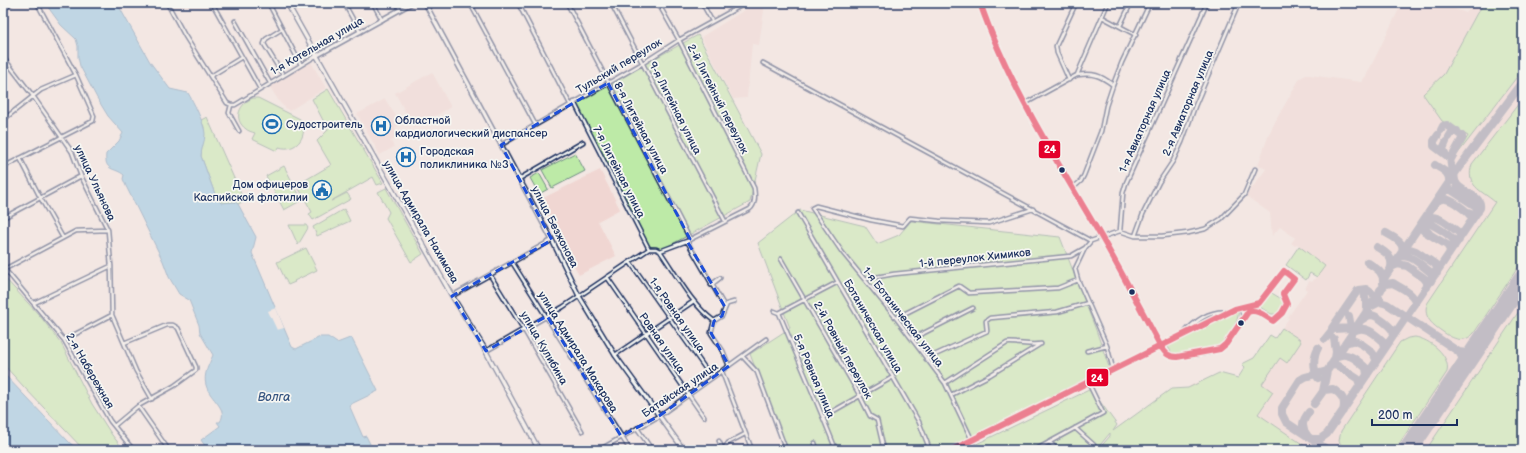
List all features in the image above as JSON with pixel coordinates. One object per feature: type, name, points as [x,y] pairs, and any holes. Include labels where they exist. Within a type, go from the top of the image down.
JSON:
[{"type":"main road","name":"улица Адмирала Нахимова","points":[[287,3],[452,296],[486,350],[539,450]]},
{"type":"main road","points":[[952,450],[1160,345],[1228,312],[1240,307],[1243,315],[1241,321],[1226,344],[1220,349],[1192,355],[1173,357],[1166,353],[1160,345],[1026,103],[998,49],[980,3]]},
{"type":"street","points":[[3,8],[12,3]]},
{"type":"street","points":[[3,167],[94,119],[76,74],[38,3]]},
{"type":"street","points":[[167,3],[185,36],[227,103],[231,105],[229,113],[239,131]]},
{"type":"street","points":[[212,3],[260,89]]},
{"type":"street","points":[[275,3],[269,5],[301,65]]},
{"type":"street","points":[[344,3],[360,32]]},
{"type":"street","points":[[373,3],[382,20]]},
{"type":"street","points":[[397,3],[400,9]]},
{"type":"street","name":"1-я Котельная улица","points":[[231,105],[235,105],[316,56],[412,3]]},
{"type":"street","name":"улица Безжонова","points":[[425,3],[552,240],[579,296],[616,355],[684,450]]},
{"type":"street","points":[[470,3],[535,124]]},
{"type":"street","points":[[518,3],[570,104]]},
{"type":"street","name":"8-я Литейная улица","points":[[567,3],[711,285],[725,307]]},
{"type":"street","name":"9-я Литейная улица","points":[[611,3],[724,221]]},
{"type":"street","name":"2-й Литейный переулок","points":[[658,3],[679,40],[754,188],[754,205],[750,209],[724,221]]},
{"type":"street","points":[[702,3],[712,21]]},
{"type":"street","name":"Тульский переулок","points":[[501,145],[643,63],[679,40],[746,3]]},
{"type":"street","points":[[1069,80],[1057,52],[1056,46],[1076,3]]},
{"type":"street","points":[[1077,75],[1108,3]]},
{"type":"street","points":[[1120,26],[1130,3]]},
{"type":"street","points":[[1073,188],[1081,181],[1084,175],[1101,131],[1106,106],[1113,85],[1122,62],[1150,3]]},
{"type":"street","name":"1-я Авиаторная улица","points":[[1120,232],[1123,193],[1126,183],[1206,3]]},
{"type":"street","name":"2-я Авиаторная улица","points":[[1135,236],[1143,214],[1161,178],[1170,166],[1182,142],[1195,106],[1239,3]]},
{"type":"street","points":[[1102,17],[1136,35]]},
{"type":"street","points":[[235,21],[270,83]]},
{"type":"street","points":[[282,29],[266,39],[264,44],[284,75]]},
{"type":"street","points":[[211,76],[242,57]]},
{"type":"street","name":"улица Ульянова","points":[[4,60],[33,96],[72,152],[81,176],[108,230],[111,266],[112,315],[136,372],[152,399]]},
{"type":"street","points":[[763,63],[1091,241]]},
{"type":"street","points":[[3,120],[40,90],[76,74]]},
{"type":"street","points":[[1026,103],[1077,75],[1090,74],[1101,76],[1113,85]]},
{"type":"street","name":"7-я Литейная улица","points":[[574,102],[649,249]]},
{"type":"street","points":[[519,179],[583,142]]},
{"type":"street","points":[[20,158],[63,238]]},
{"type":"street","points":[[1113,369],[1107,346],[1078,280],[1075,268],[1086,248],[1091,241],[1120,232],[1135,236],[1162,236],[1188,233],[1205,229],[1221,219],[1244,195],[1255,169]]},
{"type":"street","points":[[3,218],[41,199],[81,176]]},
{"type":"street","name":"1-я Ботаническая улица","points":[[974,450],[972,440],[945,383],[896,318],[842,252],[812,208],[816,206],[871,220],[903,226],[910,218],[989,223],[1033,209]]},
{"type":"street","name":"Ботаническая улица","points":[[798,213],[919,422],[930,448]]},
{"type":"street","points":[[660,251],[688,240],[724,221]]},
{"type":"street","points":[[4,268],[80,230],[108,230]]},
{"type":"street","points":[[452,296],[552,240]]},
{"type":"street","name":"1-й переулок Химиков","points":[[865,279],[894,274],[1070,256],[1086,248]]},
{"type":"street","points":[[486,350],[547,316],[649,249],[656,249],[660,251],[694,301],[705,315],[714,322]]},
{"type":"street","name":"2-й Ровный переулок","points":[[781,259],[870,416],[876,420],[884,450]]},
{"type":"street","name":"улица Адмирала Макарова","points":[[512,262],[630,450]]},
{"type":"street","name":"1-я Ровная улица","points":[[630,262],[712,378]]},
{"type":"street","points":[[34,303],[111,266]]},
{"type":"street","name":"2-я Набережная","points":[[4,268],[64,340],[73,353],[96,398],[114,426],[131,447]]},
{"type":"street","points":[[1240,307],[1259,303],[1284,271],[1294,279],[1283,294],[1288,304],[1282,313],[1273,321],[1256,310],[1252,310],[1248,312],[1241,321]]},
{"type":"street","name":"улица Кулибина","points":[[490,275],[524,330],[582,431]]},
{"type":"street","name":"Ровная улица","points":[[608,277],[704,417]]},
{"type":"street","points":[[711,285],[720,278]]},
{"type":"street","points":[[896,318],[959,286],[969,293],[1058,288],[1078,280]]},
{"type":"street","points":[[774,310],[779,313],[838,282]]},
{"type":"street","points":[[616,355],[694,301]]},
{"type":"street","points":[[729,366],[722,349],[711,333],[714,322],[722,316],[727,304],[734,302]]},
{"type":"street","points":[[926,359],[987,331],[986,321],[990,318],[1057,312],[1088,303]]},
{"type":"street","points":[[912,339],[973,308]]},
{"type":"street","points":[[1183,335],[1195,322],[1214,312],[1228,312]]},
{"type":"street","name":"5-я Ровная улица","points":[[779,313],[836,450]]},
{"type":"street","points":[[64,340],[112,315]]},
{"type":"street","points":[[114,426],[138,406],[152,399],[196,370],[178,328],[171,325],[124,343]]},
{"type":"street","name":"Батайская улица","points":[[601,450],[621,436],[659,416],[766,339]]},
{"type":"street","points":[[945,383],[1006,343],[1030,345],[1041,344],[990,375],[951,395]]},
{"type":"street","points":[[1087,351],[1107,346]]},
{"type":"street","points":[[743,356],[756,372],[786,450]]},
{"type":"street","points":[[722,372],[752,450]]},
{"type":"street","points":[[823,417],[893,377]]},
{"type":"street","points":[[1035,450],[1103,413],[1087,382]]},
{"type":"street","points":[[138,406],[168,450]]},
{"type":"street","points":[[637,428],[652,450]]},
{"type":"street","points":[[1075,428],[1095,449]]},
{"type":"street","points":[[719,442],[723,450],[728,443],[745,434]]},
{"type":"street","points":[[1049,442],[1058,450]]},
{"type":"street","points":[[815,443],[817,450]]},
{"type":"street","points":[[915,450],[930,448]]},
{"type":"highlighted area","points":[[608,83],[690,239],[687,241],[725,307],[722,316],[714,321],[711,333],[729,366],[659,416],[621,436],[547,316],[486,351],[452,296],[552,240],[501,145]]},
{"type":"shaded area","points":[[750,3],[765,3],[759,45],[752,44],[747,98],[733,99],[701,37],[751,6]]},
{"type":"shaded area","points":[[1402,3],[1440,3],[1466,13],[1474,3],[1523,3],[1523,450],[1098,450],[1110,434],[1171,389],[1188,388],[1191,385],[1219,373],[1238,378],[1245,367],[1242,364],[1254,358],[1270,335],[1275,338],[1307,290],[1305,289],[1309,281],[1312,282],[1325,266],[1297,244],[1295,246],[1291,243],[1295,238],[1280,227],[1272,236],[1270,213],[1246,196],[1266,169],[1258,165],[1269,134],[1300,78],[1310,75],[1361,82],[1366,76]]},
{"type":"shaded area","points":[[311,62],[326,88],[289,111],[280,103],[270,87]]},
{"type":"shaded area","points":[[432,72],[451,107],[414,128],[395,93]]},
{"type":"shaded area","name":"Областной кардиологический диспансер","points":[[385,99],[401,124],[395,128],[399,137],[391,141],[394,147],[380,155],[357,114]]},
{"type":"shaded area","points":[[600,170],[620,209],[598,221],[616,256],[579,275],[539,200]]},
{"type":"green space","points":[[1485,3],[1523,3],[1523,69],[1456,156],[1468,136],[1442,121],[1423,94],[1444,74],[1477,13]]},
{"type":"green space","points":[[698,35],[761,154],[750,202],[663,249],[649,246],[613,172],[574,102]]},
{"type":"green space","points":[[328,89],[383,183],[377,185],[373,177],[331,201],[347,193],[351,199],[313,220],[309,214],[312,212],[297,185],[331,165],[317,141],[328,130],[312,99]]},
{"type":"green space","name":"Судостроитель","points":[[258,98],[300,119],[303,125],[303,131],[300,141],[296,145],[285,148],[279,147],[277,151],[252,139],[255,133],[242,125],[239,121],[239,112],[241,107],[248,100]]},
{"type":"green space","points":[[1523,98],[1523,260],[1474,333],[1466,338],[1458,339],[1447,335],[1432,324],[1426,313],[1427,304],[1495,202],[1476,187],[1471,178],[1470,171],[1472,164]]},
{"type":"green space","points":[[207,117],[244,201],[238,204],[235,202],[221,203],[216,197],[201,156],[204,127],[201,120]]},
{"type":"green space","points":[[575,153],[585,171],[552,188],[542,170]]},
{"type":"green space","points":[[284,166],[302,200],[284,210],[266,176]]},
{"type":"green space","points":[[539,173],[548,189],[539,194],[530,178]]},
{"type":"green space","points":[[386,188],[423,254],[411,262],[386,218],[389,212],[378,192]]},
{"type":"green space","points":[[344,209],[350,221],[317,236],[313,227]]},
{"type":"green space","points":[[800,210],[865,226],[877,244],[899,235],[911,221],[1060,237],[1109,367],[947,450],[786,450],[750,354],[790,328],[758,243]]},
{"type":"green space","points":[[289,225],[306,225],[308,228],[298,245]]},
{"type":"green space","points":[[1299,246],[1325,266],[1317,277],[1310,273],[1306,280],[1286,265]]},
{"type":"green space","points":[[306,248],[317,270],[288,285],[277,262]]},
{"type":"green space","points":[[3,276],[40,316],[61,343],[92,404],[112,435],[124,450],[84,450],[3,364]]},
{"type":"green space","points":[[1270,292],[1286,303],[1278,314],[1271,314],[1260,307]]},
{"type":"green space","points":[[1523,305],[1523,450],[1426,450]]},
{"type":"green space","points":[[1235,310],[1238,311],[1238,315],[1234,325],[1223,341],[1216,347],[1196,352],[1175,354],[1167,345]]},
{"type":"green space","points":[[1282,328],[1299,339],[1301,342],[1287,363],[1280,358],[1262,384],[1273,392],[1258,414],[1311,450],[1098,450],[1110,436],[1110,433],[1096,450],[964,450],[1091,389],[1117,425],[1113,431],[1171,389],[1188,388],[1219,373],[1238,378],[1245,367],[1242,364],[1254,358],[1270,335],[1275,338]]},
{"type":"green space","points":[[1408,338],[1421,338],[1438,349],[1446,360],[1447,372],[1395,450],[1344,450],[1339,441],[1341,431],[1400,342]]},
{"type":"water","name":"Волга","points":[[45,3],[117,3],[150,62],[170,89],[188,93],[203,125],[205,137],[201,156],[216,197],[221,203],[235,202],[238,204],[256,237],[252,253],[292,347],[296,349],[320,337],[328,337],[337,343],[350,338],[352,339],[378,391],[349,405],[363,437],[366,436],[373,450],[208,450],[201,440],[220,426],[217,422],[220,422],[222,417],[221,408],[208,390],[205,381],[207,370],[213,355],[200,333],[199,325],[189,300],[179,294],[169,277],[163,261],[126,186],[123,179],[124,175],[107,164],[106,154],[119,141],[123,133],[108,116],[80,66],[76,39],[61,25]]},
{"type":"water","points":[[3,373],[69,442],[78,450],[3,450]]},
{"type":"pier","points":[[276,308],[284,328],[277,330],[268,311]]},
{"type":"taxiway","points":[[1383,280],[1460,166],[1523,82]]},
{"type":"taxiway","points":[[1441,130],[1443,126],[1447,125],[1462,136],[1462,139],[1451,159]]},
{"type":"taxiway","points":[[1449,137],[1452,132],[1457,131]]},
{"type":"taxiway","points":[[1438,135],[1434,141],[1434,146],[1450,158],[1452,178]]},
{"type":"taxiway","points":[[1446,142],[1443,149],[1446,155]]},
{"type":"taxiway","points":[[1435,165],[1447,174],[1449,182]]},
{"type":"taxiway","points":[[1311,439],[1320,439],[1327,434],[1480,208],[1480,202],[1477,198],[1457,185],[1455,173]]},
{"type":"taxiway","points":[[1442,193],[1447,190],[1451,190],[1477,207],[1478,212],[1473,214],[1468,212]]},
{"type":"taxiway","points":[[1436,202],[1441,199],[1451,201],[1460,206],[1471,217]]},
{"type":"taxiway","points":[[1429,233],[1424,228],[1424,219],[1433,217],[1445,222],[1457,231],[1460,234],[1459,240]]},
{"type":"taxiway","points":[[1420,225],[1426,222],[1441,230],[1452,239],[1454,242],[1454,247]]},
{"type":"taxiway","points":[[1424,231],[1447,245],[1450,250],[1449,254]]},
{"type":"taxiway","points":[[1386,233],[1395,238],[1402,245],[1402,252]]},
{"type":"taxiway","points":[[1377,247],[1390,257],[1391,267]]},
{"type":"taxiway","points":[[1402,252],[1410,249],[1416,251],[1435,264],[1437,273]]},
{"type":"taxiway","points":[[1398,258],[1406,256],[1418,262],[1432,274],[1431,281]]},
{"type":"taxiway","points":[[1367,262],[1376,268],[1380,273],[1383,283]]},
{"type":"taxiway","points":[[1391,267],[1398,264],[1407,266],[1424,278],[1427,282],[1427,287]]},
{"type":"taxiway","points":[[1380,290],[1386,284],[1393,283],[1411,294],[1415,300],[1415,304]]},
{"type":"taxiway","points":[[1332,330],[1358,290],[1366,289],[1380,299]]},
{"type":"taxiway","points":[[1328,450],[1286,422],[1282,414],[1282,408],[1300,380],[1305,377],[1327,371],[1381,290]]},
{"type":"taxiway","points":[[1364,293],[1367,307],[1366,314]]},
{"type":"taxiway","points":[[1372,306],[1380,302],[1387,304],[1459,352],[1463,362],[1460,373]]},
{"type":"taxiway","points":[[1363,319],[1369,315],[1375,316],[1389,326],[1394,335]]},
{"type":"taxiway","points":[[1349,316],[1352,333]]},
{"type":"taxiway","points":[[1325,339],[1333,329],[1352,328],[1358,325]]},
{"type":"taxiway","points":[[1354,331],[1358,329],[1370,331],[1384,342],[1385,348]]},
{"type":"taxiway","points":[[1334,339],[1336,352],[1335,358]]},
{"type":"taxiway","points":[[1346,343],[1354,341],[1362,344],[1374,355],[1376,361]]},
{"type":"taxiway","points":[[1318,348],[1314,363],[1318,378]]},
{"type":"taxiway","points":[[1459,352],[1467,353],[1476,348]]},
{"type":"taxiway","points":[[1336,357],[1340,355],[1352,357],[1366,368],[1367,375]]},
{"type":"taxiway","points":[[1330,366],[1338,366],[1358,379],[1360,386]]},
{"type":"taxiway","points":[[1323,391],[1327,371]]},
{"type":"taxiway","points":[[1314,404],[1324,390],[1333,389],[1339,393],[1344,401],[1343,411]]},
{"type":"taxiway","points":[[1307,435],[1303,423],[1309,412]]},
{"type":"runway","points":[[1408,450],[1523,279]]},
{"type":"transit line","name":"24","points":[[952,450],[1235,309],[1259,303],[1284,271],[1294,279],[1283,294],[1287,304],[1282,313],[1273,321],[1258,312],[1251,311],[1248,312],[1226,344],[1220,349],[1177,357],[1167,354],[1162,348],[1160,345],[1112,256],[1047,145],[1017,89],[1003,61],[980,3]]},
{"type":"place","name":"Судостроитель","points":[[272,124]]},
{"type":"place","name":"Областной кардиологический диспансер","points":[[381,126]]},
{"type":"place","name":"Городская поликлиника №3","points":[[406,157]]},
{"type":"place","name":"Дом офицеров Каспийской флотилии","points":[[322,190]]}]
